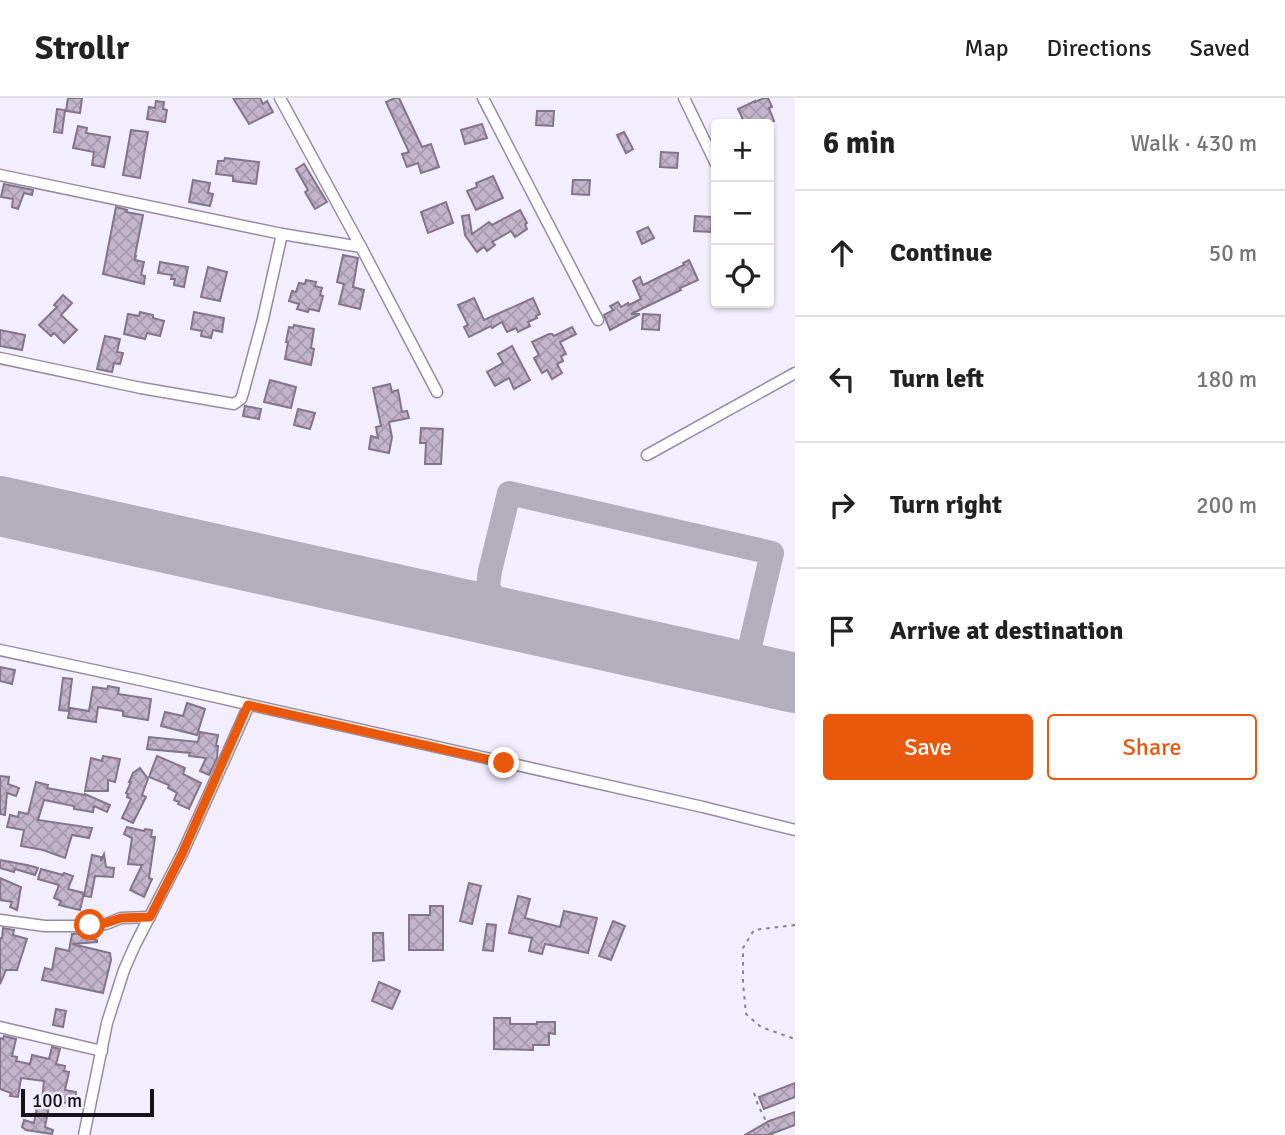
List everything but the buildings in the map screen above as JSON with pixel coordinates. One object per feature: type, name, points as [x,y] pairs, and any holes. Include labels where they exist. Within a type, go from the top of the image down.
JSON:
[{"type":"street","points":[[280,98],[437,392]]},
{"type":"street","points":[[483,98],[598,320]]},
{"type":"street","points":[[684,98],[711,154]]},
{"type":"street","points":[[0,175],[361,247]]},
{"type":"street","points":[[0,359],[234,404],[241,399],[243,393],[282,233]]},
{"type":"street","points":[[647,456],[795,373]]},
{"type":"street","points":[[0,650],[703,807],[795,830]]},
{"type":"street","points":[[84,1135],[107,1023],[124,970],[182,854],[248,705]]},
{"type":"street","points":[[0,920],[45,926],[74,926],[106,923],[121,918],[150,917]]},
{"type":"street","points":[[0,1027],[102,1051]]},
{"type":"path","points":[[795,925],[754,930],[743,948],[743,983],[746,1014],[761,1027],[795,1039]]},
{"type":"path","points":[[754,1093],[773,1135]]},
{"type":"taxiway","points":[[496,605],[488,586],[509,493],[772,553],[750,646],[760,664]]},
{"type":"runway","points":[[0,506],[795,683]]},
{"type":"route","points":[[90,925],[121,918],[150,917],[182,854],[248,705],[504,763]]}]
